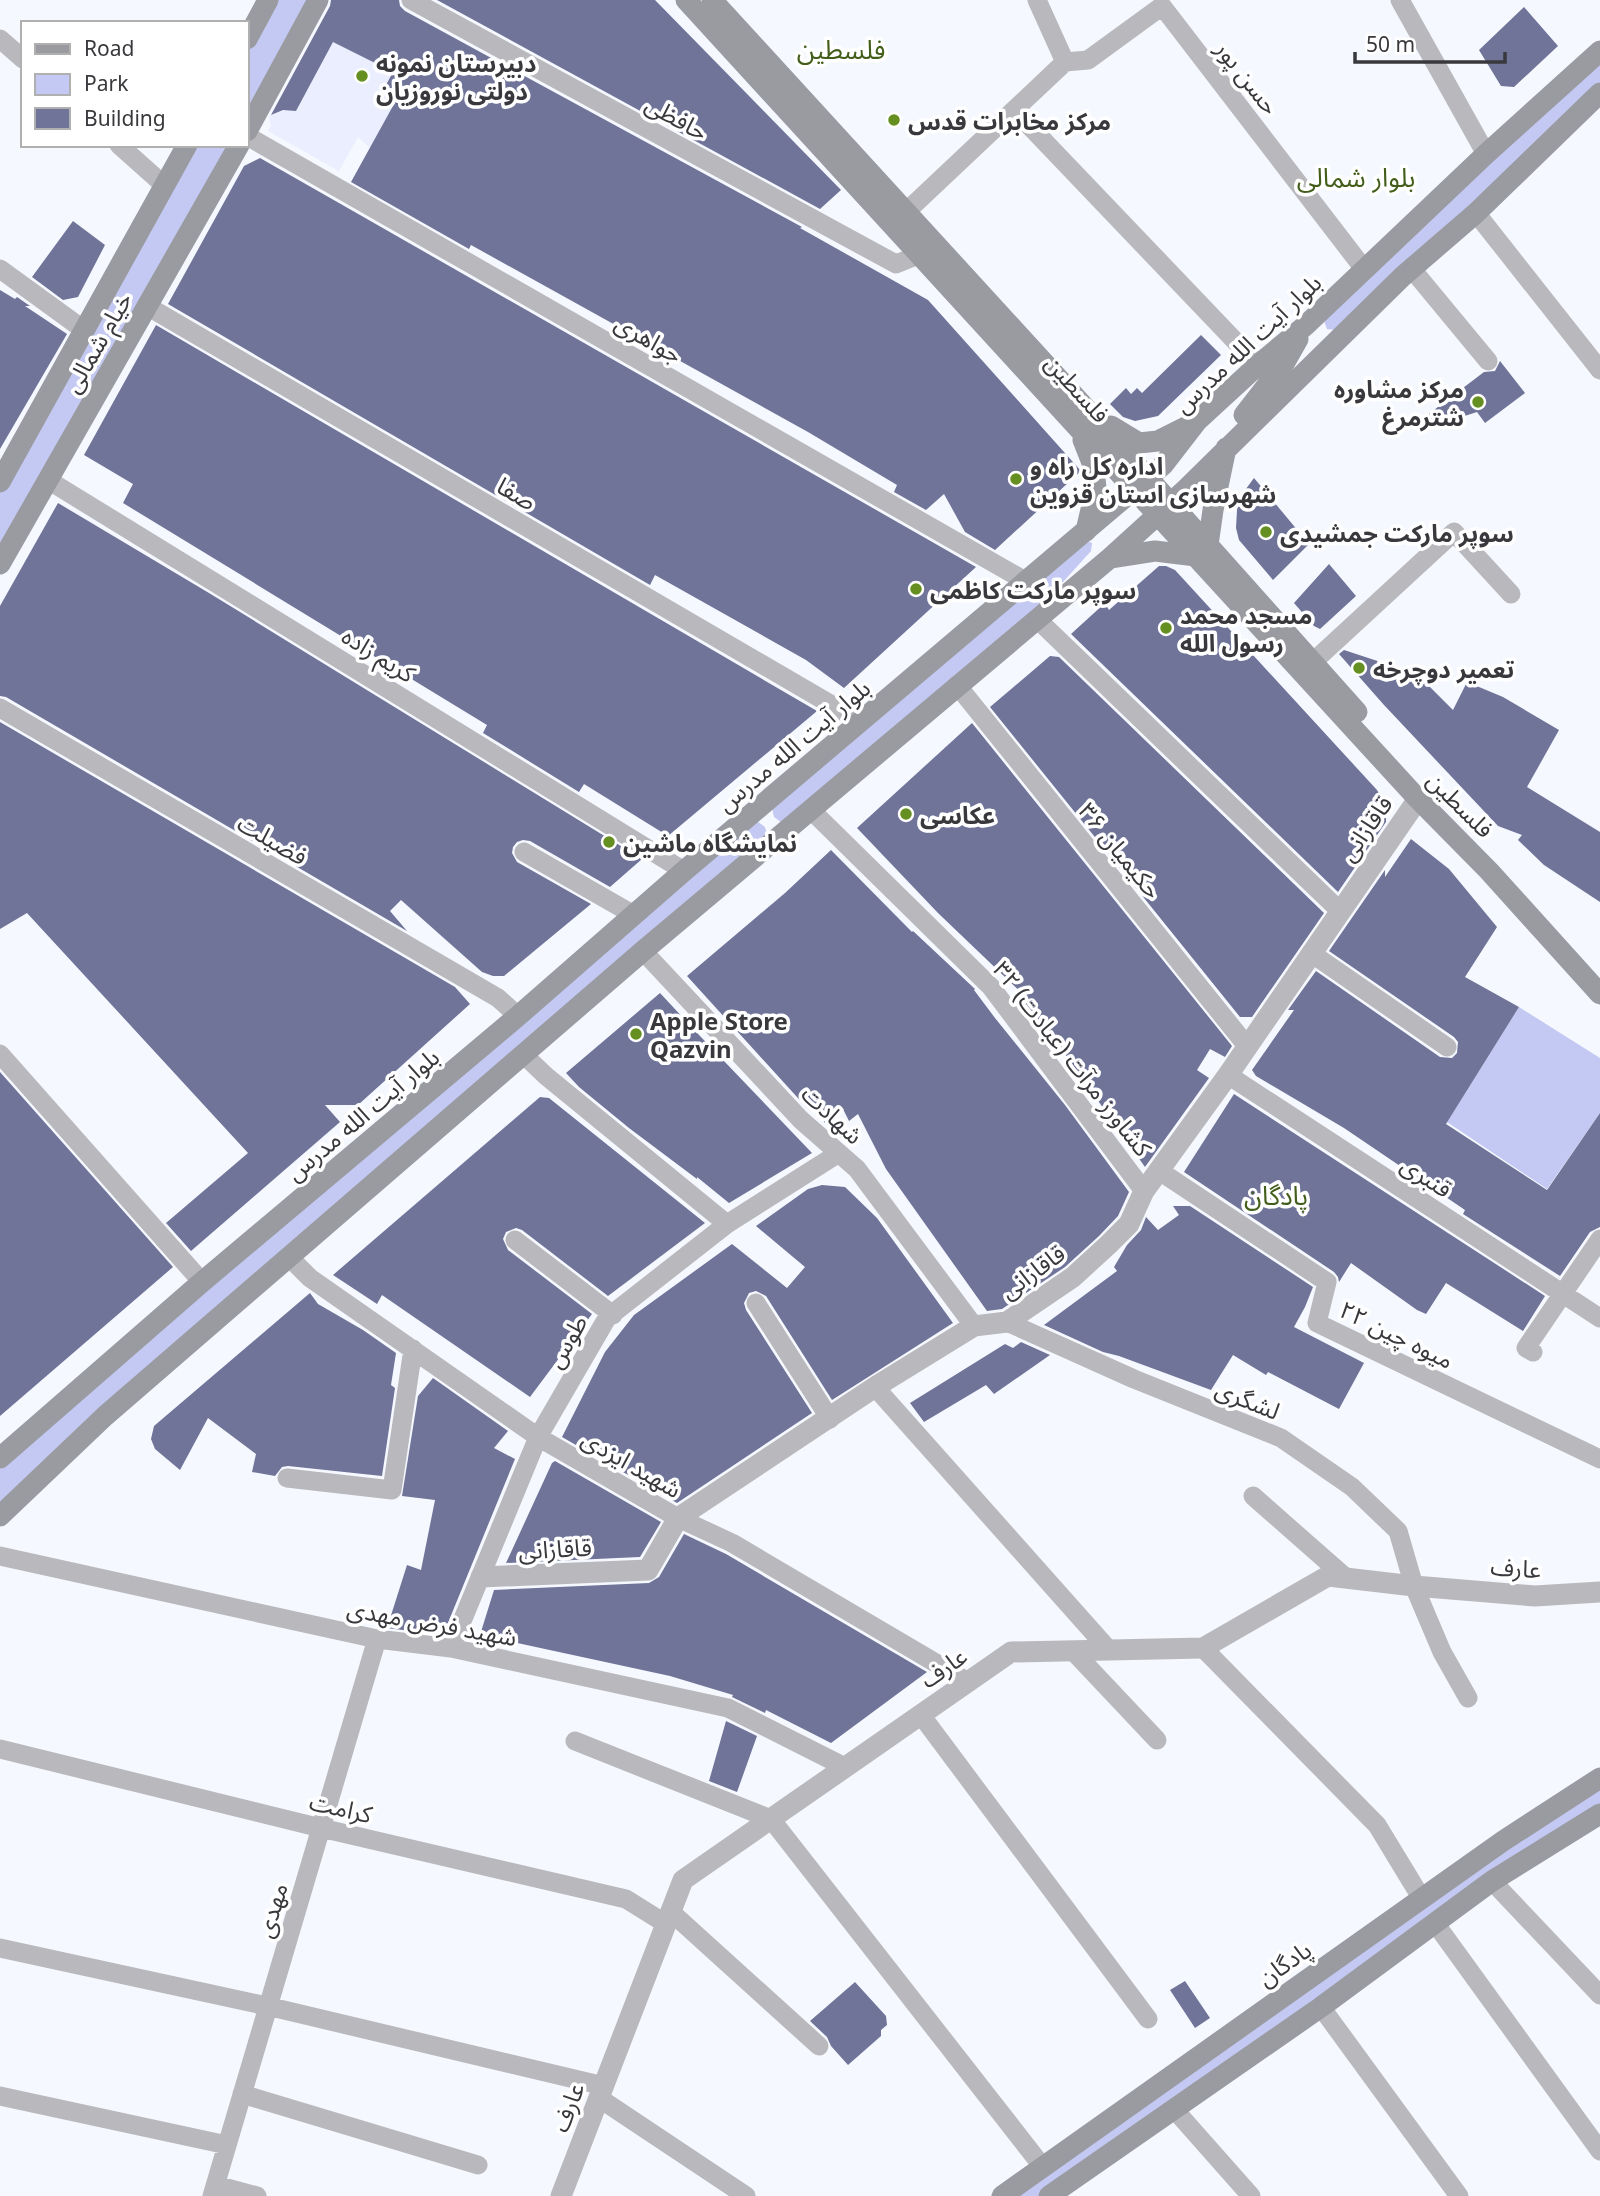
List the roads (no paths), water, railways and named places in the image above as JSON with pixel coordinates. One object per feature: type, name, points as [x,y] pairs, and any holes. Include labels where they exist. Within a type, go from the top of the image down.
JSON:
[{"type":"main road","points":[[248,36],[268,0]]},
{"type":"main road","points":[[248,132],[318,0]]},
{"type":"main road","name":"فلسطین","points":[[687,0],[921,254],[1085,421]]},
{"type":"main road","name":"فلسطین","points":[[712,0],[906,211],[1148,499],[1314,662],[1430,794],[1489,871]]},
{"type":"main road","name":"بلوار آیت الله مدرس","points":[[0,1516],[70,1448],[643,951],[1110,558],[1148,499],[1163,465],[1197,421],[1306,325],[1486,154],[1600,51]]},
{"type":"main road","name":"بلوار آیت الله مدرس","points":[[0,1458],[202,1282],[1086,531],[1148,499],[1226,448],[1407,272],[1476,213],[1600,93]]},
{"type":"main road","name":"خیام شمالی","points":[[0,482],[186,147]]},
{"type":"main road","name":"خیام شمالی","points":[[0,564],[238,147]]},
{"type":"main road","points":[[1372,262],[1324,318],[1327,329],[1335,330],[1407,272]]},
{"type":"main road","points":[[1007,644],[1055,590],[1148,499],[1168,487],[1245,414],[1284,362],[1306,325]]},
{"type":"main road","points":[[1085,421],[1139,443],[1158,441],[1197,421]]},
{"type":"main road","points":[[1085,421],[1097,488],[1086,531]]},
{"type":"main road","points":[[1110,558],[1155,551],[1202,550],[1226,448]]},
{"type":"main road","name":"فلسطین","points":[[1202,550],[1418,799],[1489,871],[1600,994]]},
{"type":"main road","points":[[770,799],[774,817],[789,828]]},
{"type":"main road","points":[[750,816],[765,827],[770,845]]},
{"type":"main road","points":[[292,1208],[311,1202],[323,1202],[328,1205],[330,1211],[325,1227]]},
{"type":"main road","name":"بلوار آیت الله مدرس","points":[[0,1532],[70,1448]]},
{"type":"main road","name":"پادگان","points":[[1002,2196],[1503,1841],[1600,1778]]},
{"type":"main road","points":[[1049,2196],[1321,2007],[1492,1881],[1600,1814]]},
{"type":"street","name":"حافظی","points":[[411,0],[896,264],[921,254]]},
{"type":"street","points":[[906,211],[1065,62],[1037,0]]},
{"type":"street","points":[[1400,0],[1486,154]]},
{"type":"street","name":"حسن پور","points":[[1065,62],[1088,60],[1162,6],[1372,262]]},
{"type":"street","points":[[0,39],[21,57]]},
{"type":"street","points":[[1022,118],[1258,365]]},
{"type":"street","name":"جواهری","points":[[248,135],[1027,582]]},
{"type":"street","points":[[121,147],[165,186]]},
{"type":"street","points":[[1476,213],[1600,370]]},
{"type":"street","points":[[0,269],[84,330]]},
{"type":"street","points":[[1407,272],[1488,362]]},
{"type":"street","name":"صفا","points":[[148,306],[861,722]]},
{"type":"street","name":"کریم زاده","points":[[48,480],[684,871]]},
{"type":"street","points":[[1314,662],[1454,532],[1511,594]]},
{"type":"street","points":[[1037,619],[1340,911]]},
{"type":"street","name":"۳۶ حکیمیان","points":[[957,685],[1247,1046]]},
{"type":"street","name":"فضیلت","points":[[0,708],[498,998],[518,1016]]},
{"type":"street","name":"قاقازانی","points":[[481,1577],[648,1570],[678,1518],[876,1387],[974,1326],[1007,1322],[1073,1277],[1129,1224],[1144,1191],[1158,1170],[1228,1075],[1418,799]]},
{"type":"street","name":"۳۲ کشاورز مرآت (عبادت)","points":[[811,810],[991,987],[1144,1191]]},
{"type":"street","points":[[524,852],[634,915]]},
{"type":"street","name":"شهادت","points":[[643,951],[801,1120],[857,1169],[974,1326]]},
{"type":"street","points":[[1311,953],[1447,1047]]},
{"type":"street","points":[[0,1054],[202,1282]]},
{"type":"street","points":[[524,1055],[727,1224]]},
{"type":"street","name":"قنبری","points":[[1228,1075],[1600,1318]]},
{"type":"street","name":"طوس","points":[[451,1648],[538,1437],[607,1318],[727,1224],[839,1153]]},
{"type":"street","name":"۲۲ میوه چین","points":[[1158,1170],[1326,1282],[1317,1323],[1600,1459]]},
{"type":"street","points":[[514,1240],[613,1315]]},
{"type":"street","points":[[1533,1352],[1526,1348],[1600,1240]]},
{"type":"street","name":"شهید ایزدی","points":[[290,1258],[310,1278],[538,1437],[678,1518],[733,1543],[968,1682]]},
{"type":"street","points":[[755,1303],[830,1419]]},
{"type":"street","name":"لشگری","points":[[1007,1322],[1134,1379],[1281,1438],[1352,1487],[1398,1531],[1415,1586],[1443,1652],[1468,1698]]},
{"type":"street","points":[[287,1478],[392,1490],[413,1349]]},
{"type":"street","points":[[876,1387],[1109,1650]]},
{"type":"street","points":[[1253,1496],[1345,1577]]},
{"type":"street","name":"شهید فرض مهدی","points":[[0,1556],[377,1639],[451,1648],[728,1708],[845,1767]]},
{"type":"street","name":"عارف","points":[[561,2196],[683,1880],[1011,1652],[1203,1648],[1328,1576],[1535,1596],[1600,1592]]},
{"type":"street","name":"مهدی","points":[[214,2190],[377,1639]]},
{"type":"street","points":[[1203,1648],[1372,1818],[1422,1899]]},
{"type":"street","points":[[1073,1651],[1157,1740]]},
{"type":"street","points":[[920,1714],[1148,2019]]},
{"type":"street","points":[[575,1741],[771,1819],[1042,2166]]},
{"type":"street","name":"کرامت","points":[[0,1749],[626,1899],[669,1918],[819,2046]]},
{"type":"street","points":[[1492,1881],[1600,1995]]},
{"type":"street","points":[[1435,1923],[1600,2151]]},
{"type":"street","points":[[0,1948],[267,2006],[601,2092],[746,2196]]},
{"type":"street","points":[[1321,2007],[1459,2196]]},
{"type":"street","points":[[242,2094],[478,2165]]},
{"type":"street","points":[[0,2096],[227,2145]]},
{"type":"street","points":[[1174,2109],[1251,2196]]},
{"type":"street","points":[[214,2190],[257,2196]]},
{"type":"place","name":"دبیرستان نمونه دولتی نوروزیان","points":[[362,76]]},
{"type":"place","name":"مرکز مخابرات قدس","points":[[894,120]]},
{"type":"place","name":"مرکز مشاوره شترمرغ","points":[[1478,402]]},
{"type":"place","name":"اداره کل راه و شهرسازی استان قزوین","points":[[1016,479]]},
{"type":"place","name":"سوپر مارکت جمشیدی","points":[[1266,532]]},
{"type":"place","name":"سوپر مارکت کاظمی","points":[[916,589]]},
{"type":"place","name":"مسجد محمد رسول الله","points":[[1166,628]]},
{"type":"place","name":"تعمیر دوچرخه","points":[[1359,668]]},
{"type":"place","name":"عکاسی","points":[[906,814]]},
{"type":"place","name":"نمایشگاه ماشین","points":[[609,842]]},
{"type":"place","name":"Apple Store Qazvin","points":[[636,1034]]},
{"type":"district","name":"فلسطین","points":[[841,49]]},
{"type":"district","name":"بلوار شمالی","points":[[1356,177]]},
{"type":"district","name":"پادگان","points":[[1276,1195]]}]
